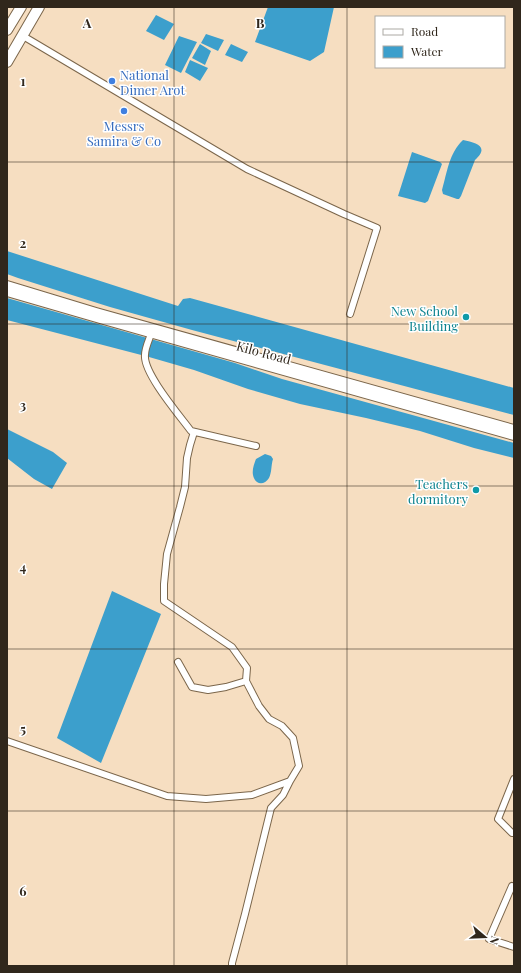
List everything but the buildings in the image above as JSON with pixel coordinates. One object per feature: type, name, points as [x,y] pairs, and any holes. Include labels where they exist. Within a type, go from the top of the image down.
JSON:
[{"type":"main road","points":[[7,30],[21,7]]},
{"type":"main road","points":[[7,62],[39,7]]},
{"type":"street","points":[[23,36],[247,169],[377,228],[350,314]]},
{"type":"street","name":"Kilo Road","points":[[7,285],[152,330],[514,436]]},
{"type":"street","name":"Kilo Road","points":[[7,292],[514,429]]},
{"type":"street","points":[[152,330],[144,354],[149,370],[158,387],[191,431],[256,446]]},
{"type":"street","points":[[194,432],[187,458],[180,507],[167,554],[164,601],[232,647],[247,668],[246,681],[260,706],[269,719],[282,726],[294,738],[299,766],[283,795],[271,808],[232,966]]},
{"type":"street","points":[[178,662],[192,687],[208,690],[226,687],[246,681]]},
{"type":"street","points":[[7,741],[167,796],[206,799],[252,795],[290,781]]},
{"type":"street","points":[[514,779],[498,819],[512,833],[514,833]]},
{"type":"street","points":[[512,886],[489,939],[514,947]]},
{"type":"water","points":[[268,7],[334,7],[324,52],[310,61],[255,42]]},
{"type":"water","points":[[156,15],[174,24],[164,40],[146,31]]},
{"type":"water","points":[[206,34],[224,40],[218,51],[201,43]]},
{"type":"water","points":[[179,36],[197,42],[181,73],[165,65]]},
{"type":"water","points":[[200,44],[211,51],[205,65],[192,58]]},
{"type":"water","points":[[231,44],[248,52],[242,62],[225,55]]},
{"type":"water","points":[[190,60],[208,68],[200,81],[185,72]]},
{"type":"water","points":[[463,140],[480,146],[481,151],[475,160],[461,196],[457,199],[443,194],[442,190],[452,157],[458,145]]},
{"type":"water","points":[[412,152],[442,164],[428,201],[425,203],[398,196]]},
{"type":"water","points":[[7,251],[178,306],[183,299],[190,298],[514,388],[514,415],[192,330],[110,307],[18,278],[7,274]]},
{"type":"water","points":[[7,298],[235,363],[282,379],[514,443],[514,458],[474,448],[420,431],[300,404],[149,357],[7,320]]},
{"type":"water","points":[[7,429],[53,452],[67,463],[52,489],[34,479],[7,458]]},
{"type":"water","points":[[265,454],[271,456],[273,459],[271,471],[267,481],[260,483],[254,478],[253,469],[256,459]]},
{"type":"water","points":[[112,591],[161,614],[101,763],[57,738]]},
{"type":"place","name":"National Dimer Arot","points":[[112,81]]},
{"type":"place","name":"Messrs Samira & Co","points":[[124,111]]},
{"type":"place","name":"New School Building","points":[[466,317]]},
{"type":"place","name":"Teachers dormitory","points":[[476,490]]}]
